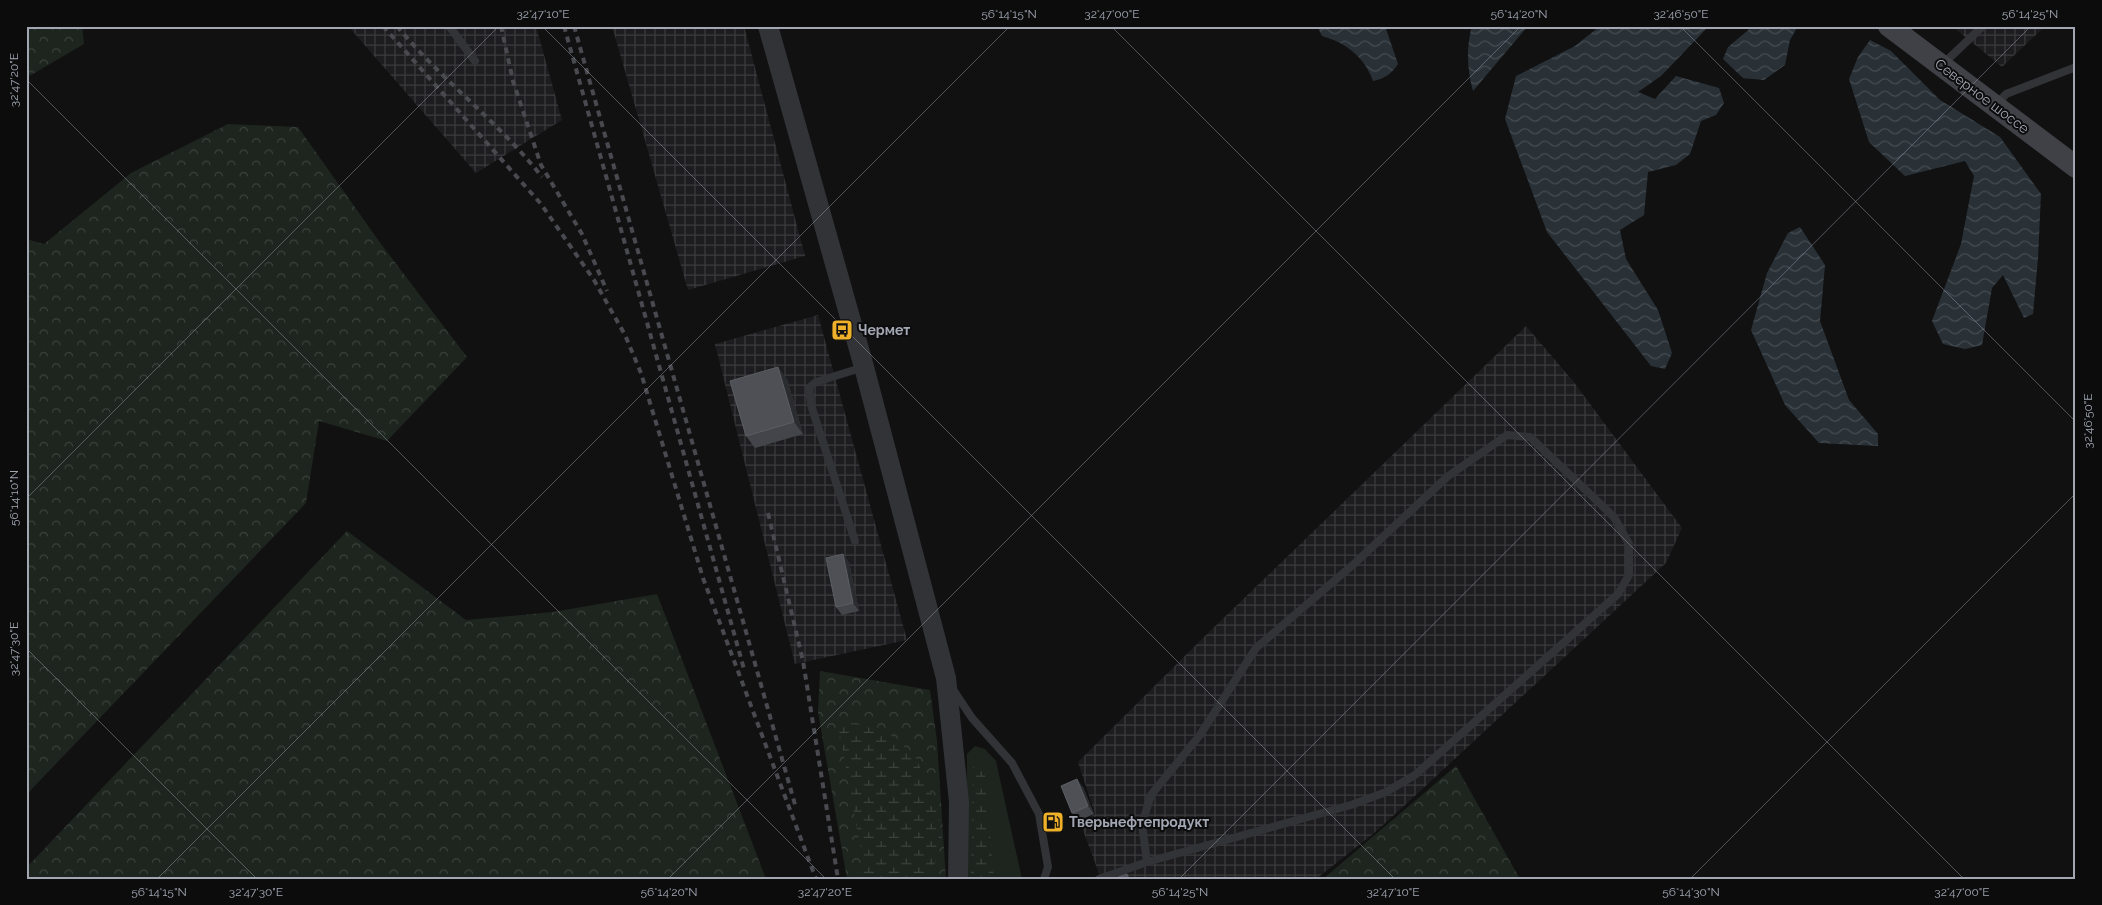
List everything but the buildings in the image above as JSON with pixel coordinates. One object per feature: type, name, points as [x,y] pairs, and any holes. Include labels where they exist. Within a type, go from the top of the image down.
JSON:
[{"type":"main road","name":"Северное шоссе","points":[[1889,26],[2076,167]]},
{"type":"street","points":[[768,26],[864,367],[946,678],[958,802],[958,879]]},
{"type":"lane","points":[[449,26],[475,61]]},
{"type":"lane","points":[[1942,66],[1983,26]]},
{"type":"lane","points":[[1995,106],[2006,94],[2076,67]]},
{"type":"lane","points":[[856,541],[811,405],[809,388],[816,382],[864,367]]},
{"type":"lane","points":[[1100,879],[1147,862],[1351,805],[1386,792],[1415,775],[1618,594],[1630,574],[1629,544],[1614,517],[1530,437],[1507,435],[1448,477],[1355,563],[1256,648],[1200,735],[1151,796],[1142,824],[1147,862]]},
{"type":"lane","points":[[946,678],[972,718],[1012,763],[1039,814],[1048,866],[1044,879]]},
{"type":"shaded area","points":[[348,26],[536,26],[562,120],[476,173]]},
{"type":"shaded area","points":[[612,26],[744,26],[805,256],[688,290]]},
{"type":"shaded area","points":[[1952,26],[2045,26],[2002,67]]},
{"type":"shaded area","points":[[818,315],[907,640],[795,664],[715,344]]},
{"type":"shaded area","points":[[1526,326],[1573,381],[1682,528],[1666,563],[1373,834],[1316,879],[1101,879],[1080,822],[1095,814],[1078,762],[1205,636]]},
{"type":"green space","points":[[26,26],[82,26],[84,44],[26,78]]},
{"type":"green space","points":[[228,124],[298,127],[381,244],[467,357],[387,441],[319,421],[306,503],[26,795],[26,239],[44,244],[131,173]]},
{"type":"green space","points":[[347,531],[466,620],[553,612],[657,594],[766,879],[26,879],[26,868]]},
{"type":"green space","points":[[820,671],[930,690],[937,741],[946,879],[847,879],[818,712]]},
{"type":"green space","points":[[849,722],[887,732],[915,756],[938,808],[942,839],[930,879],[863,879],[862,856],[839,730]]},
{"type":"green space","points":[[975,746],[985,749],[996,761],[1022,879],[966,879],[967,754]]},
{"type":"green space","points":[[980,763],[986,765],[985,777],[994,879],[971,879],[973,767]]},
{"type":"green space","points":[[1456,766],[1520,879],[1323,879]]},
{"type":"water","points":[[1317,26],[1385,26],[1398,64],[1388,75],[1373,81],[1365,65],[1354,52],[1322,36]]},
{"type":"water","points":[[1472,26],[1528,26],[1473,91],[1468,59]]},
{"type":"water","points":[[1600,26],[1709,26],[1661,76],[1638,92],[1655,99],[1676,76],[1719,88],[1724,103],[1716,115],[1701,121],[1690,154],[1676,165],[1648,172],[1644,215],[1620,230],[1626,259],[1658,310],[1672,353],[1665,369],[1651,366],[1547,232],[1505,119],[1516,76],[1575,46]]},
{"type":"water","points":[[1753,26],[1767,29],[1771,26],[1798,26],[1790,40],[1785,65],[1764,80],[1743,78],[1723,59],[1728,47]]},
{"type":"water","points":[[1870,40],[1891,51],[1940,100],[2000,137],[2041,194],[2033,314],[2024,318],[2003,275],[1992,288],[1982,345],[1965,349],[1943,344],[1932,321],[1961,244],[1974,176],[1965,161],[1905,176],[1869,142],[1849,79],[1858,57]]},
{"type":"water","points":[[1800,227],[1825,265],[1820,321],[1849,400],[1878,434],[1878,446],[1819,443],[1785,405],[1751,330],[1767,273],[1788,233]]},
{"type":"railway","points":[[383,26],[541,204],[594,280],[625,335],[641,373],[703,578],[816,879]]},
{"type":"railway","points":[[397,26],[432,65],[507,138],[542,177]]},
{"type":"railway","points":[[501,26],[513,81],[541,165],[582,234],[607,291]]},
{"type":"railway","points":[[564,26],[744,669]]},
{"type":"railway","points":[[574,26],[796,808]]},
{"type":"railway","points":[[768,513],[803,661],[838,879]]},
{"type":"place","name":"Чермет","points":[[842,330]]},
{"type":"place","name":"Тверьнефтепродукт","points":[[1053,822]]}]
